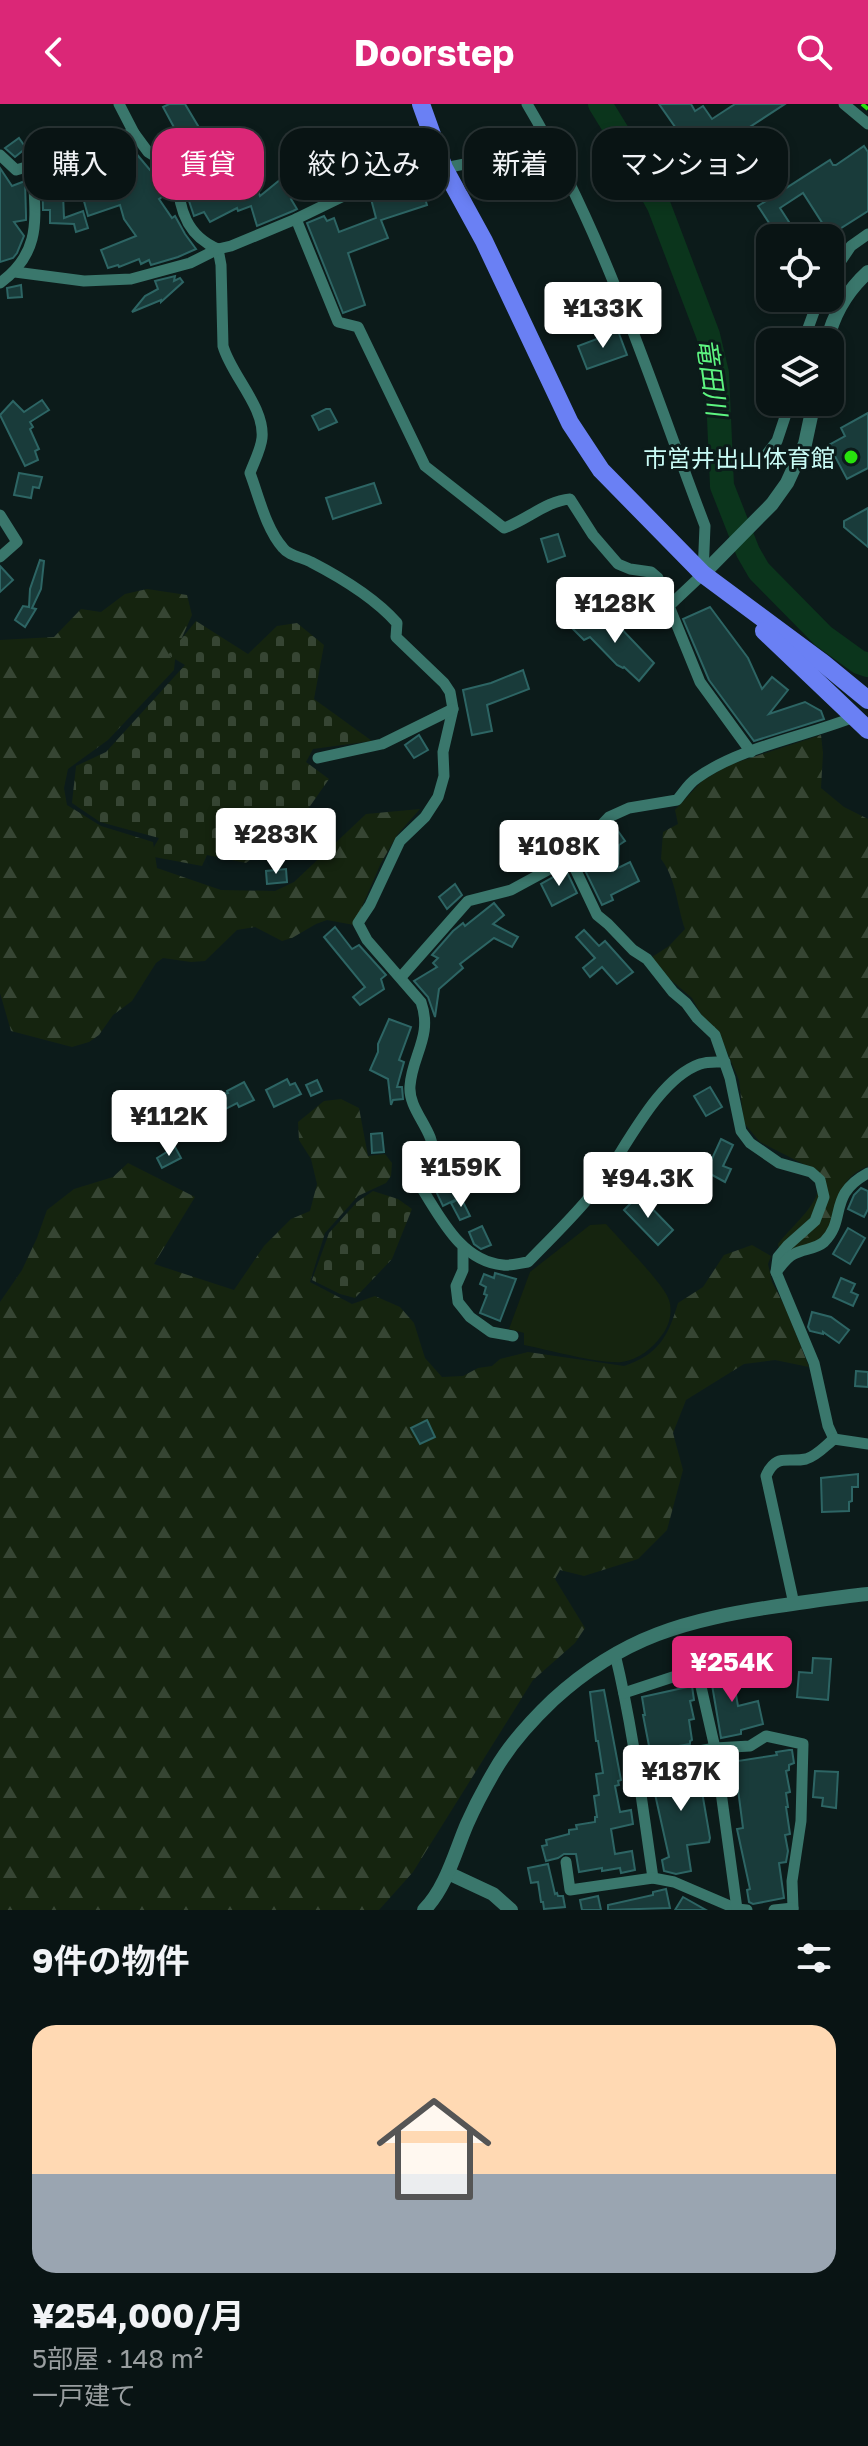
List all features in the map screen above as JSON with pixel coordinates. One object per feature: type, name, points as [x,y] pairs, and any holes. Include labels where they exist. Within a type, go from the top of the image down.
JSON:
[{"type":"highway","points":[[421,104],[430,128]]},
{"type":"highway","points":[[448,175],[484,241],[570,423],[601,470],[703,574],[861,724]]},
{"type":"highway","points":[[722,590],[823,663],[868,700]]},
{"type":"street","points":[[119,104],[131,128]]},
{"type":"street","points":[[527,104],[540,128]]},
{"type":"street","points":[[844,104],[868,124]]},
{"type":"street","points":[[136,136],[148,152],[163,161],[178,177],[179,203],[192,230],[203,243],[218,249]]},
{"type":"street","points":[[0,155],[16,170],[24,168]]},
{"type":"street","points":[[576,199],[596,241],[705,526],[703,574]]},
{"type":"street","points":[[0,283],[15,272],[34,240],[33,200]]},
{"type":"street","points":[[15,272],[84,281],[131,279],[190,263],[335,200]]},
{"type":"street","points":[[296,219],[338,322],[358,327],[425,466],[504,528],[519,523],[558,500],[570,499],[593,535],[618,564],[651,572],[658,578],[700,682],[751,752]]},
{"type":"street","points":[[844,256],[851,246],[868,234]]},
{"type":"street","points":[[218,249],[223,346],[226,358],[260,417],[262,438],[250,473],[275,537],[286,552],[327,570],[382,606],[397,623],[396,637],[450,692],[453,709],[443,752],[444,776],[438,797],[425,817],[400,841],[370,905],[358,923],[367,940],[421,1002],[426,1015],[426,1028],[410,1083],[410,1094],[431,1142],[433,1158],[419,1184],[463,1249],[487,1262],[504,1265],[528,1262],[599,1185],[641,1119],[665,1089],[691,1068],[703,1063],[725,1062]]},
{"type":"street","points":[[831,328],[851,287],[868,272]]},
{"type":"street","points":[[766,455],[777,441],[785,416]]},
{"type":"street","points":[[669,606],[772,504],[787,483],[805,444],[811,416]]},
{"type":"street","points":[[0,515],[17,542],[0,557]]},
{"type":"street","points":[[318,758],[382,744],[453,709]]},
{"type":"street","points":[[401,977],[468,901],[511,890],[570,858],[609,817],[629,808],[677,800],[695,779],[751,752],[861,724]]},
{"type":"street","points":[[570,858],[597,915],[633,950],[647,959],[673,992],[715,1035],[725,1062],[741,1131],[750,1143],[779,1163],[811,1172],[820,1180],[824,1197],[815,1221],[778,1257],[776,1272],[814,1363],[828,1426],[834,1439]]},
{"type":"street","points":[[776,1272],[793,1254],[824,1242],[845,1190],[868,1173]]},
{"type":"street","points":[[463,1249],[463,1270],[456,1286],[458,1302],[470,1317],[491,1332],[513,1336]]},
{"type":"street","points":[[794,1604],[766,1476],[770,1467],[778,1461],[806,1459],[834,1439],[868,1444]]},
{"type":"street","points":[[424,1910],[448,1873],[469,1820],[496,1768],[534,1718],[588,1670],[668,1628],[719,1615],[868,1594]]},
{"type":"street","points":[[615,1654],[636,1763],[653,1878]]},
{"type":"street","points":[[624,1693],[697,1669],[715,1748],[737,1909]]},
{"type":"street","points":[[636,1763],[715,1748],[750,1746],[766,1736],[803,1744],[801,1821],[792,1881],[793,1909],[774,1910]]},
{"type":"street","points":[[566,1862],[570,1890],[653,1878],[674,1882],[737,1909],[747,1910]]},
{"type":"street","points":[[448,1873],[493,1894],[511,1910]]},
{"type":"green space","points":[[147,589],[187,595],[192,615],[176,651],[174,670],[108,740],[68,769],[64,788],[67,805],[101,826],[153,842],[157,868],[221,890],[275,891],[294,882],[366,814],[420,809],[397,835],[381,863],[354,925],[327,920],[282,941],[255,927],[237,930],[205,961],[163,958],[156,963],[132,1001],[113,1015],[99,1035],[72,1047],[11,1031],[0,993],[0,640],[54,637],[81,609],[101,612],[125,594]]},
{"type":"green space","points":[[196,621],[248,654],[277,626],[297,623],[324,645],[314,699],[372,741],[313,749],[306,762],[329,779],[308,809],[330,824],[287,858],[274,860],[260,852],[246,863],[207,855],[202,866],[149,856],[159,838],[100,822],[72,803],[76,766],[106,752],[185,665],[168,655]]},
{"type":"green space","points":[[821,735],[821,788],[844,807],[868,819],[868,1166],[848,1181],[831,1225],[821,1239],[781,1262],[778,1244],[815,1198],[817,1171],[760,1142],[744,1123],[739,1080],[719,1033],[702,1016],[692,998],[664,974],[652,957],[669,946],[685,929],[673,883],[661,859],[663,832],[678,824],[675,810],[702,781],[729,765]]},
{"type":"green space","points":[[341,1099],[359,1108],[368,1156],[385,1154],[392,1163],[391,1176],[386,1183],[358,1196],[325,1233],[310,1282],[352,1304],[375,1296],[400,1307],[414,1323],[425,1358],[442,1377],[463,1376],[478,1368],[492,1366],[500,1359],[528,1352],[624,1366],[636,1361],[660,1343],[678,1303],[703,1287],[724,1255],[752,1245],[771,1256],[768,1264],[772,1282],[809,1367],[775,1360],[744,1364],[686,1400],[673,1433],[683,1470],[667,1530],[638,1559],[584,1576],[560,1570],[555,1579],[585,1628],[575,1643],[533,1680],[413,1872],[379,1910],[0,1910],[0,1302],[22,1270],[47,1210],[74,1189],[113,1177],[128,1163],[195,1197],[154,1264],[234,1290],[264,1246],[291,1219],[310,1211],[317,1184],[311,1159],[299,1140],[298,1122],[324,1101]]},
{"type":"green space","points":[[373,1191],[398,1199],[412,1209],[392,1259],[355,1298],[312,1280],[329,1233],[357,1202]]},
{"type":"green space","points":[[606,1224],[650,1273],[669,1300],[670,1319],[664,1331],[645,1353],[622,1362],[587,1359],[524,1345],[524,1333],[509,1329],[530,1272],[590,1225]]},
{"type":"building","points":[[185,104],[199,128],[174,128],[163,107]]},
{"type":"building","points":[[659,104],[691,104],[695,111],[703,106],[712,119],[735,104],[785,104],[748,128],[676,128]]},
{"type":"building","points":[[19,138],[24,145],[24,150],[15,157],[5,148]]},
{"type":"building","points":[[864,146],[868,152],[868,211],[844,226],[823,224],[803,193],[780,208],[789,222],[770,224],[758,206],[767,200],[788,200],[788,187],[830,160],[836,165]]},
{"type":"building","points":[[136,153],[152,169],[152,200],[160,200],[172,218],[175,216],[196,249],[151,265],[149,260],[141,264],[139,259],[108,268],[101,250],[136,236],[124,219],[120,205],[88,216],[84,200],[136,200]]},
{"type":"building","points":[[0,168],[12,186],[24,181],[26,220],[14,222],[24,236],[17,253],[13,258],[0,262]]},
{"type":"building","points":[[280,180],[280,200],[292,200],[297,209],[257,226],[251,206],[238,211],[237,208],[210,222],[204,212],[194,216],[189,200],[264,200],[264,193]]},
{"type":"building","points":[[43,200],[63,200],[64,218],[83,211],[88,228],[76,232],[74,224],[50,223],[50,210],[43,210]]},
{"type":"building","points":[[371,200],[425,200],[427,205],[381,220],[388,238],[348,253],[365,305],[343,313],[307,223],[324,216],[327,221],[334,218],[339,232],[376,218]]},
{"type":"building","points":[[175,276],[174,281],[180,278],[183,282],[161,302],[132,312],[145,296],[158,289],[155,281]]},
{"type":"building","points":[[21,285],[22,297],[8,298],[7,288]]},
{"type":"building","points":[[618,331],[627,355],[587,369],[578,346]]},
{"type":"building","points":[[42,400],[49,410],[30,422],[39,449],[35,451],[38,460],[25,466],[0,415],[13,401],[24,412]]},
{"type":"building","points":[[330,409],[337,422],[319,430],[312,416]]},
{"type":"building","name":"市営井出山体育館","points":[[868,413],[868,468],[847,479],[829,445],[845,436],[841,428]]},
{"type":"building","points":[[19,473],[42,477],[39,488],[33,487],[31,498],[14,495]]},
{"type":"building","points":[[374,483],[381,503],[333,519],[326,498]]},
{"type":"building","points":[[868,508],[868,547],[844,527],[844,521]]},
{"type":"building","points":[[558,534],[565,556],[548,562],[541,539]]},
{"type":"building","points":[[40,560],[44,561],[41,589],[32,608],[36,609],[25,627],[15,620],[23,606],[29,607],[30,589]]},
{"type":"building","points":[[0,566],[13,580],[0,592]]},
{"type":"building","points":[[710,607],[748,658],[762,689],[772,677],[788,690],[769,714],[805,702],[821,711],[824,719],[754,741],[709,680],[683,619]]},
{"type":"building","points":[[600,614],[612,626],[615,622],[654,663],[639,681],[624,667],[617,665],[590,637],[584,640],[570,626],[582,615],[590,623]]},
{"type":"building","points":[[523,670],[529,689],[487,705],[492,731],[472,735],[463,690]]},
{"type":"building","points":[[419,735],[428,750],[414,758],[405,745]]},
{"type":"building","points":[[618,831],[625,841],[619,845],[618,868],[630,862],[639,881],[611,895],[613,900],[602,905],[580,860]]},
{"type":"building","points":[[286,869],[287,882],[267,884],[266,871]]},
{"type":"building","points":[[566,870],[577,893],[552,906],[541,884]]},
{"type":"building","points":[[455,884],[462,895],[447,909],[439,897]]},
{"type":"building","points":[[494,903],[504,915],[493,924],[518,937],[512,947],[494,938],[460,964],[463,968],[439,989],[435,1017],[428,997],[414,981],[437,967],[433,963],[438,958],[432,955],[453,931],[463,923],[465,926]]},
{"type":"building","points":[[335,927],[352,949],[359,945],[386,975],[381,979],[384,989],[360,1005],[353,997],[365,987],[324,937]]},
{"type":"building","points":[[584,930],[599,946],[605,941],[633,972],[617,984],[602,967],[590,977],[583,968],[595,958],[576,937]]},
{"type":"building","points":[[389,1019],[411,1027],[399,1060],[404,1062],[397,1087],[402,1087],[403,1099],[393,1100],[391,1105],[388,1079],[370,1070]]},
{"type":"building","points":[[287,1079],[290,1085],[295,1083],[301,1094],[274,1107],[266,1090]]},
{"type":"building","points":[[317,1080],[322,1091],[311,1096],[306,1085]]},
{"type":"building","points":[[244,1082],[254,1100],[239,1107],[237,1103],[214,1115],[205,1115],[202,1100],[228,1093]]},
{"type":"building","points":[[710,1087],[722,1107],[706,1116],[694,1096]]},
{"type":"building","points":[[382,1133],[384,1152],[372,1153],[371,1134]]},
{"type":"building","points":[[721,1139],[733,1145],[723,1166],[731,1169],[725,1182],[703,1170]]},
{"type":"building","points":[[175,1147],[181,1158],[162,1168],[157,1158]]},
{"type":"building","points":[[450,1178],[459,1198],[443,1206],[434,1187]]},
{"type":"building","points":[[861,1188],[868,1191],[868,1209],[864,1217],[848,1209]]},
{"type":"building","points":[[639,1195],[673,1230],[658,1245],[624,1210]]},
{"type":"building","points":[[461,1198],[470,1216],[460,1220],[451,1203]]},
{"type":"building","points":[[482,1226],[491,1245],[481,1249],[474,1244],[469,1232]]},
{"type":"building","points":[[848,1228],[865,1238],[850,1264],[833,1254]]},
{"type":"building","points":[[495,1273],[516,1279],[500,1321],[480,1313],[487,1295],[484,1294],[486,1287],[480,1284],[484,1274],[494,1278]]},
{"type":"building","points":[[841,1278],[855,1284],[851,1292],[858,1295],[853,1306],[833,1297]]},
{"type":"building","points":[[812,1312],[831,1317],[849,1330],[839,1343],[823,1332],[810,1331],[808,1327]]},
{"type":"building","points":[[856,1371],[868,1372],[868,1387],[855,1386]]},
{"type":"building","points":[[427,1420],[435,1437],[420,1444],[411,1428]]},
{"type":"building","points":[[858,1474],[858,1487],[852,1487],[849,1511],[822,1512],[821,1478]]},
{"type":"building","points":[[813,1658],[831,1659],[828,1700],[797,1697],[799,1672],[812,1673]]},
{"type":"building","points":[[730,1662],[738,1706],[758,1701],[763,1724],[741,1730],[741,1734],[721,1738],[709,1667]]},
{"type":"building","points":[[692,1686],[694,1700],[690,1701],[694,1719],[689,1720],[690,1744],[650,1751],[642,1697]]},
{"type":"building","points":[[604,1690],[621,1780],[615,1786],[620,1812],[631,1810],[633,1824],[611,1829],[615,1854],[632,1851],[635,1870],[621,1873],[620,1868],[579,1872],[576,1854],[564,1854],[546,1861],[542,1846],[547,1845],[546,1840],[569,1834],[569,1830],[577,1829],[576,1825],[595,1822],[597,1817],[594,1796],[599,1795],[596,1774],[603,1773],[590,1692]]},
{"type":"building","points":[[792,1750],[794,1763],[786,1771],[790,1792],[786,1793],[786,1807],[790,1834],[785,1835],[788,1851],[786,1862],[779,1863],[784,1898],[753,1904],[749,1902],[747,1890],[750,1889],[737,1829],[743,1828],[736,1774],[733,1775],[731,1762]]},
{"type":"building","points":[[692,1761],[693,1764],[697,1763],[710,1838],[709,1842],[687,1845],[691,1871],[676,1874],[664,1871],[662,1860],[669,1857],[651,1776],[654,1776],[653,1772],[662,1771],[662,1767]]},
{"type":"building","points":[[815,1771],[838,1772],[836,1808],[822,1806],[823,1798],[813,1797]]},
{"type":"building","points":[[548,1864],[555,1894],[563,1896],[565,1907],[544,1909],[538,1882],[531,1883],[528,1868]]},
{"type":"building","points":[[666,1889],[670,1908],[608,1910],[608,1905]]},
{"type":"building","points":[[598,1896],[601,1910],[582,1910],[580,1900]]},
{"type":"building","points":[[683,1897],[706,1910],[675,1910]]},
{"type":"waterway","name":"竜田川","points":[[600,104],[659,206],[708,335],[717,373],[722,486],[748,552],[759,571],[823,636],[868,665]]},
{"type":"railway","points":[[862,104],[868,109]]},
{"type":"place","name":"市営井出山体育館","points":[[851,457]]}]
